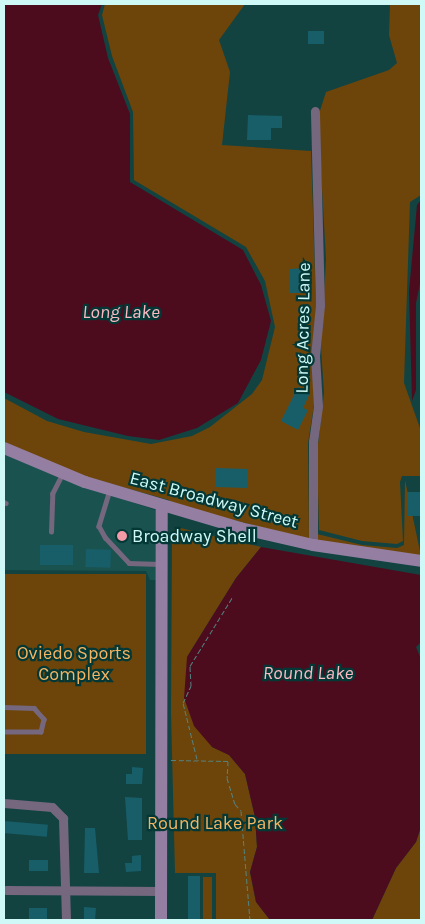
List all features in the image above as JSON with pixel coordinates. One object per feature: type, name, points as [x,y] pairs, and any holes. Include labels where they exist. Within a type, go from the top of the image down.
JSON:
[{"type":"main road","name":"East Broadway Street","points":[[4,448],[110,490],[162,507],[314,545],[421,561]]},
{"type":"main road","points":[[161,920],[162,507]]},
{"type":"street","name":"Long Acres Lane","points":[[314,110],[320,305],[315,356],[318,406],[313,442],[314,545]]},
{"type":"street","points":[[4,803],[52,807],[63,818],[66,920]]},
{"type":"street","points":[[6,890],[161,891]]},
{"type":"lane","points":[[51,532],[52,494],[62,472]]},
{"type":"lane","points":[[110,490],[99,526],[105,538],[129,563],[162,564]]},
{"type":"lane","points":[[4,707],[34,708],[44,719],[41,732],[4,732]]},
{"type":"path","points":[[198,760],[194,752],[184,703],[191,686],[190,666],[233,596]]},
{"type":"path","points":[[161,760],[228,761],[230,764],[228,778],[235,804],[241,811],[250,920],[261,920]]},
{"type":"shaded area","points":[[4,453],[84,486],[158,511],[158,580],[150,580],[146,571],[4,570]]},
{"type":"green space","points":[[105,4],[245,4],[219,40],[230,72],[222,145],[311,151],[316,305],[314,405],[308,443],[309,539],[169,504],[169,500],[83,476],[4,442],[4,398],[47,421],[84,432],[151,444],[192,436],[210,427],[252,394],[262,380],[275,327],[265,281],[246,247],[134,180],[133,112],[112,56],[102,15]]},
{"type":"green space","points":[[390,4],[421,4],[421,195],[410,202],[404,383],[421,431],[421,476],[402,476],[400,482],[403,541],[397,544],[362,541],[319,530],[317,453],[324,393],[321,348],[326,259],[318,117],[326,92],[389,70],[397,63],[389,35]]},
{"type":"green space","points":[[405,480],[421,556],[318,541],[317,534],[362,545],[397,548],[404,545]]},
{"type":"green space","name":"Round Lake Park","points":[[176,527],[261,547],[236,578],[187,657],[212,747],[229,755],[245,774],[255,817],[257,847],[250,872],[256,902],[270,920],[216,920],[216,873],[175,873],[171,712],[172,536]]},
{"type":"green space","name":"Oviedo Sports Complex","points":[[4,574],[146,574],[146,754],[4,754]]},
{"type":"green space","points":[[421,827],[421,920],[372,920],[396,868],[416,842]]},
{"type":"green space","points":[[203,877],[212,877],[212,920],[203,920]]},
{"type":"water","name":"Long Lake","points":[[4,4],[102,4],[98,15],[108,58],[130,114],[130,182],[243,250],[261,285],[271,321],[261,360],[238,403],[197,428],[159,440],[128,436],[58,419],[4,392]]},
{"type":"water","points":[[421,200],[421,279],[416,303],[416,390],[412,401],[409,291],[417,205]]},
{"type":"water","name":"Round Lake","points":[[261,547],[421,575],[421,642],[416,647],[421,659],[421,827],[416,842],[396,868],[372,920],[270,920],[256,902],[250,872],[257,847],[255,817],[245,774],[229,755],[212,747],[194,726],[184,698],[187,657],[236,578]]},
{"type":"building","points":[[308,31],[324,31],[324,44],[308,44]]},
{"type":"building","points":[[248,115],[282,116],[282,128],[271,128],[271,140],[247,140]]},
{"type":"building","points":[[303,268],[303,275],[308,275],[308,293],[290,293],[290,269]]},
{"type":"building","points":[[298,387],[310,393],[303,408],[308,410],[298,430],[281,421]]},
{"type":"building","points":[[216,468],[248,469],[247,488],[215,487]]},
{"type":"building","points":[[407,492],[421,492],[421,516],[407,516]]},
{"type":"building","points":[[40,545],[73,545],[73,565],[40,565]]},
{"type":"building","points":[[86,549],[111,550],[110,568],[85,567]]},
{"type":"building","points":[[132,767],[143,768],[142,784],[126,784],[126,774],[132,774]]},
{"type":"building","points":[[125,797],[142,798],[142,840],[128,840]]},
{"type":"building","points":[[4,821],[48,825],[47,837],[4,833]]},
{"type":"building","points":[[85,828],[95,828],[99,873],[84,873]]},
{"type":"building","points":[[141,855],[141,871],[126,872],[125,863],[132,863],[132,856]]},
{"type":"building","points":[[29,860],[48,860],[48,871],[29,871]]},
{"type":"building","points":[[188,876],[200,876],[200,920],[188,920]]},
{"type":"building","points":[[84,907],[96,908],[95,920],[84,920]]},
{"type":"building","points":[[29,908],[47,908],[47,919],[29,919]]},
{"type":"place","name":"Broadway Shell","points":[[122,536]]}]
